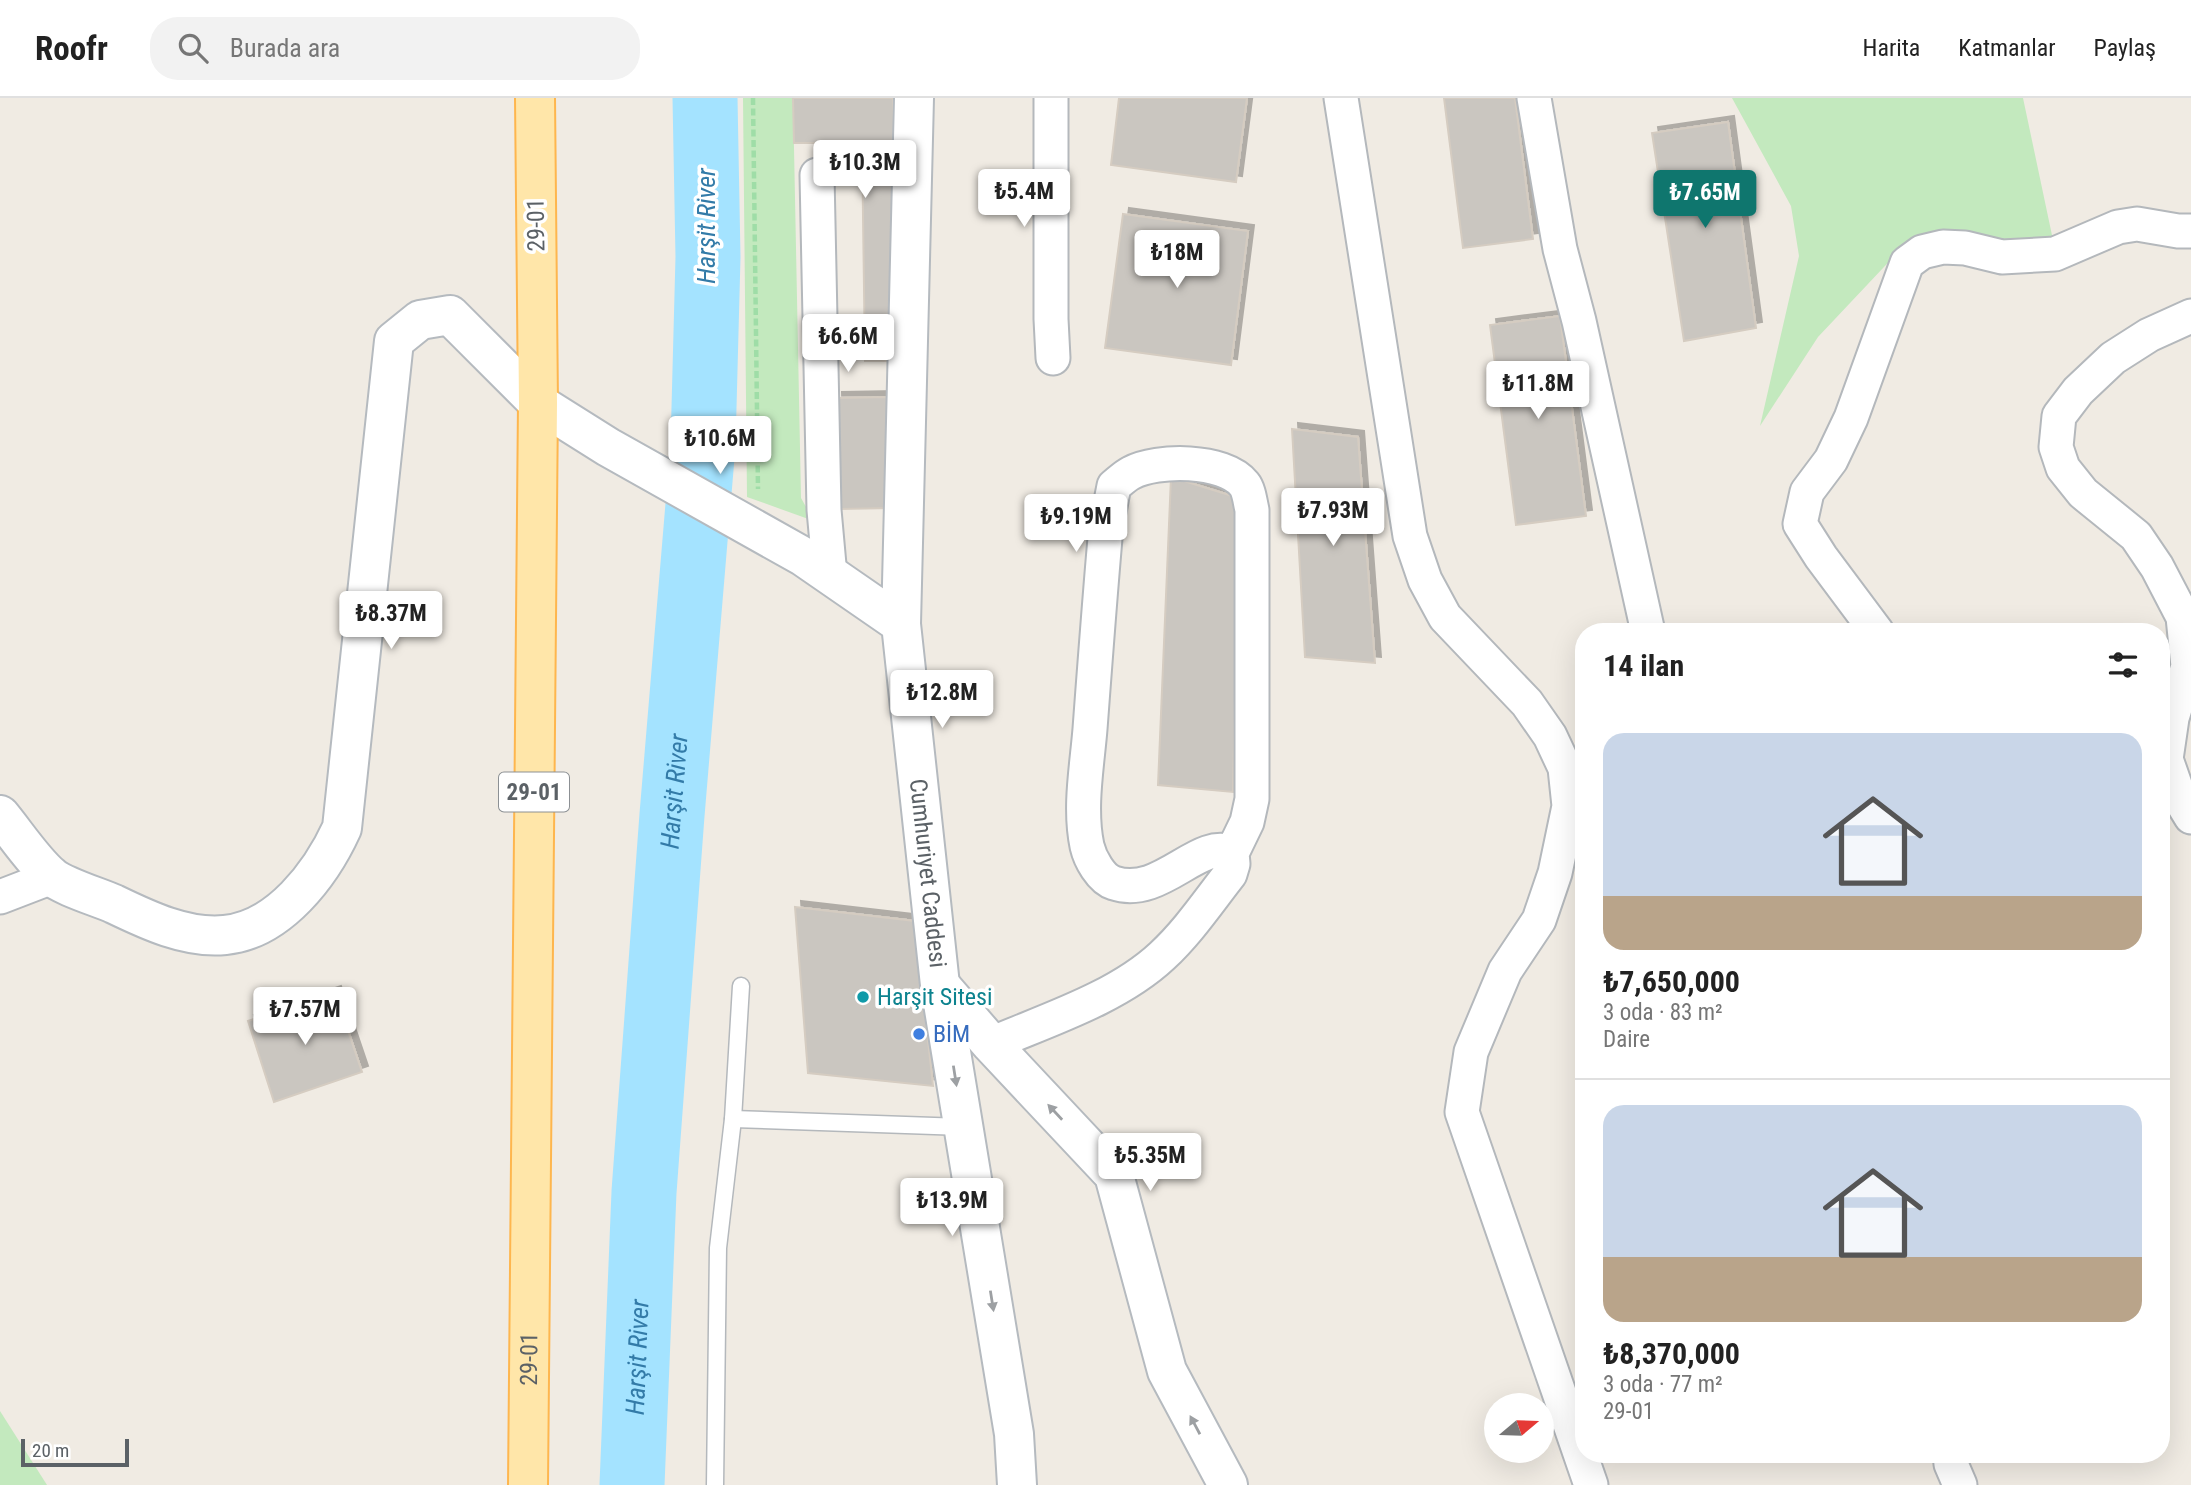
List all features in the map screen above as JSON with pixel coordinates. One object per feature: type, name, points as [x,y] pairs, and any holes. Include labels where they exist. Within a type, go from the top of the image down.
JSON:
[{"type":"main road","name":"29-01","points":[[528,1485],[538,403],[534,98]]},
{"type":"main road","name":"Cumhuriyet Caddesi","points":[[915,98],[901,624],[940,985],[1014,1434],[1017,1485]]},
{"type":"main road","points":[[0,815],[52,877],[161,924],[192,933],[225,935],[256,927],[298,894],[331,852],[342,828],[394,341],[421,320],[450,314],[538,403],[608,447],[817,567],[901,624]]},
{"type":"main road","points":[[940,985],[991,1044],[1114,1175],[1167,1371],[1228,1485]]},
{"type":"street","points":[[1051,98],[1053,358]]},
{"type":"street","points":[[1340,98],[1410,536],[1425,580],[1445,617],[1527,703],[1550,736],[1565,768],[1569,806],[1555,873],[1539,920],[1504,971],[1471,1052],[1462,1112],[1575,1439]]},
{"type":"street","points":[[1534,98],[1560,249],[1580,321],[1646,623]]},
{"type":"street","points":[[817,175],[824,510],[817,567]]},
{"type":"street","points":[[1870,623],[1800,524],[1807,492],[1831,460],[1851,418],[1907,263],[1922,252],[1943,247],[1965,248],[2002,257],[2055,254],[2118,227],[2137,225],[2191,231]]},
{"type":"street","points":[[2170,732],[2188,666],[2183,617],[2157,567],[2136,536],[2083,493],[2063,468],[2056,447],[2059,416],[2078,391],[2113,358],[2149,335],[2191,316]]},
{"type":"street","points":[[991,1044],[1085,1004],[1117,987],[1161,957],[1188,928],[1230,874],[1232,853],[1247,822],[1252,800],[1252,510],[1244,484],[1227,472],[1197,463],[1161,465],[1132,472],[1114,486],[1105,527],[1084,799],[1087,847],[1101,875],[1113,883],[1139,886],[1161,878],[1207,851],[1223,848],[1232,853]]},
{"type":"street","points":[[2170,770],[2180,799],[2191,817]]},
{"type":"street","points":[[0,897],[52,877]]},
{"type":"street","points":[[1583,1463],[1591,1485]]},
{"type":"street","points":[[1953,1463],[1960,1485]]},
{"type":"lane","points":[[715,1485],[719,1248],[733,1119],[741,986]]},
{"type":"lane","points":[[733,1119],[964,1127]]},
{"type":"path","points":[[753,98],[756,477],[759,502]]},
{"type":"green space","points":[[743,98],[793,98],[801,498],[814,521],[747,497]]},
{"type":"green space","points":[[1732,98],[2023,98],[2053,240],[1900,250],[1818,337],[1760,426],[1799,256],[1791,206]]},
{"type":"green space","points":[[0,1411],[47,1485],[0,1485]]},
{"type":"building","points":[[793,98],[893,98],[897,361],[865,361],[862,143],[794,143]]},
{"type":"building","points":[[1119,98],[1247,98],[1236,182],[1111,165]]},
{"type":"building","points":[[1444,98],[1515,98],[1533,239],[1463,248]]},
{"type":"building","points":[[1728,122],[1756,328],[1684,341],[1652,133]]},
{"type":"building","points":[[1123,214],[1248,231],[1231,365],[1105,348]]},
{"type":"building","points":[[1560,316],[1586,516],[1516,525],[1490,325]]},
{"type":"building","points":[[890,397],[893,508],[839,509],[836,398]]},
{"type":"building","points":[[1292,429],[1358,437],[1375,663],[1305,657]]},
{"type":"building","points":[[1171,477],[1239,498],[1233,792],[1158,785]]},
{"type":"building","name":"Harşit Sitesi","points":[[795,907],[915,921],[933,1086],[808,1073]]},
{"type":"building","points":[[335,992],[362,1072],[274,1102],[248,1021]]},
{"type":"waterway","name":"Harşit River","points":[[632,1485],[644,1192],[703,445],[708,257],[705,98]]},
{"type":"place","name":"Harşit Sitesi","points":[[863,997]]},
{"type":"place","name":"BİM","points":[[919,1034]]}]
